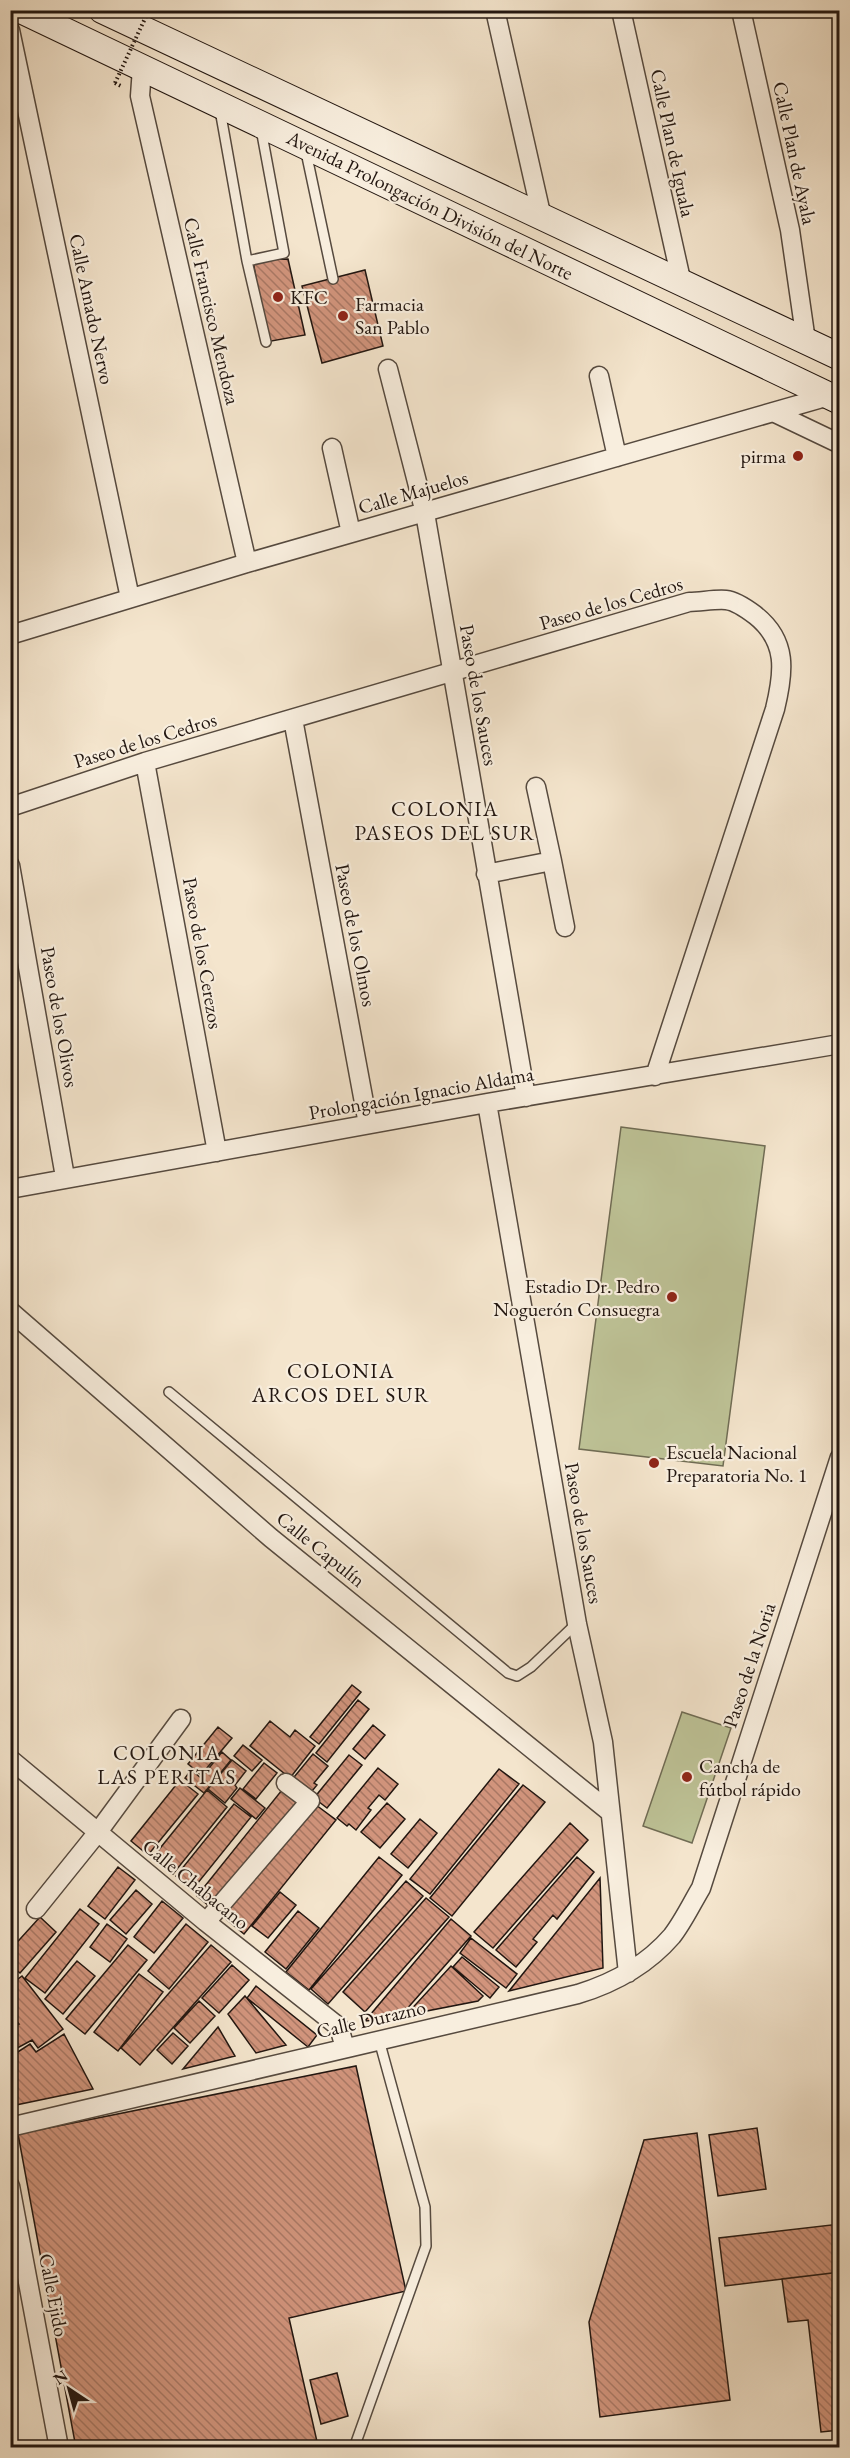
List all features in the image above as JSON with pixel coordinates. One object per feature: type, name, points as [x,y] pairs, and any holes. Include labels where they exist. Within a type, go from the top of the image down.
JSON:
[{"type":"main road","name":"Avenida Prolongación División del Norte","points":[[21,10],[834,399]]},
{"type":"main road","name":"Avenida Prolongación División del Norte","points":[[102,10],[681,284],[839,356]]},
{"type":"street","points":[[495,10],[542,218]]},
{"type":"street","name":"Calle Plan de Iguala","points":[[621,10],[681,284]]},
{"type":"street","name":"Calle Plan de Ayala","points":[[741,10],[790,230],[806,341]]},
{"type":"street","name":"Calle Amado Nervo","points":[[10,30],[130,598]]},
{"type":"street","name":"Calle Francisco Mendoza","points":[[142,68],[140,96],[247,563]]},
{"type":"street","name":"Paseo de los Sauces","points":[[388,369],[425,513],[526,1096]]},
{"type":"street","points":[[599,376],[617,457]]},
{"type":"street","name":"Calle Majuelos","points":[[12,629],[130,598],[773,412],[834,399]]},
{"type":"street","points":[[773,412],[840,444]]},
{"type":"street","points":[[332,448],[351,533]]},
{"type":"street","name":"Paseo de los Cedros","points":[[10,807],[145,762],[689,602],[728,600],[747,609],[762,621],[774,636],[780,654],[782,677],[775,708],[655,1076]]},
{"type":"street","name":"Paseo de los Olmos","points":[[293,719],[368,1124]]},
{"type":"street","name":"Paseo de los Cerezos","points":[[145,762],[217,1152]]},
{"type":"street","points":[[536,787],[565,927]]},
{"type":"street","points":[[486,874],[552,861]]},
{"type":"street","name":"Paseo de los Olivos","points":[[10,865],[65,1178]]},
{"type":"street","name":"Prolongación Ignacio Aldama","points":[[10,1188],[526,1096],[840,1044]]},
{"type":"street","name":"Paseo de los Sauces","points":[[487,1103],[577,1624],[603,1742],[628,1972]]},
{"type":"street","name":"Calle Capulín","points":[[10,1311],[272,1538],[610,1812]]},
{"type":"street","name":"Paseo de la Noria","points":[[701,1888],[840,1457]]},
{"type":"street","points":[[36,1909],[98,1832],[181,1719]]},
{"type":"street","name":"Calle Chabacano","points":[[10,1759],[206,1922],[339,2027],[345,2048]]},
{"type":"street","points":[[206,1922],[310,1801],[286,1783]]},
{"type":"street","name":"Calle Durazno","points":[[10,2127],[606,1986],[652,1957],[673,1934],[701,1888]]},
{"type":"street","name":"Calle Ejido","points":[[10,2186],[59,2448]]},
{"type":"lane","points":[[219,104],[247,261],[266,342]]},
{"type":"lane","points":[[247,261],[284,253],[260,124]]},
{"type":"lane","points":[[305,145],[333,279]]},
{"type":"lane","points":[[169,1392],[508,1673],[517,1676],[531,1667],[577,1624]]},
{"type":"lane","points":[[354,2448],[426,2246],[424,2207],[379,2039]]},
{"type":"path","points":[[115,83],[148,12]]},
{"type":"green space","name":"Estadio Dr. Pedro Noguerón Consuegra","points":[[621,1127],[765,1146],[723,1466],[579,1449]]},
{"type":"green space","name":"Cancha de fútbol rápido","points":[[682,1712],[731,1728],[692,1843],[643,1826]]},
{"type":"building","name":"KFC","points":[[288,259],[305,335],[266,342],[253,260]]},
{"type":"building","name":"Farmacia San Pablo","points":[[365,270],[383,346],[322,363],[302,286]]},
{"type":"building","points":[[352,1685],[361,1692],[319,1744],[310,1737]]},
{"type":"building","points":[[358,1700],[369,1709],[327,1762],[316,1753]]},
{"type":"building","points":[[270,1721],[290,1737],[295,1730],[315,1746],[290,1778],[250,1746]]},
{"type":"building","points":[[373,1725],[385,1735],[365,1759],[353,1749]]},
{"type":"building","points":[[218,1727],[232,1738],[201,1775],[188,1764]]},
{"type":"building","points":[[243,1745],[262,1760],[252,1771],[234,1756]]},
{"type":"building","points":[[222,1752],[231,1760],[204,1793],[185,1778],[191,1770],[201,1778]]},
{"type":"building","points":[[313,1754],[328,1766],[314,1783],[317,1785],[308,1796],[290,1782]]},
{"type":"building","points":[[349,1755],[362,1765],[327,1808],[314,1798]]},
{"type":"building","points":[[232,1760],[246,1771],[235,1785],[237,1788],[225,1803],[208,1789]]},
{"type":"building","points":[[264,1763],[277,1773],[256,1799],[243,1789]]},
{"type":"building","points":[[378,1768],[398,1784],[385,1800],[379,1795],[368,1808],[371,1810],[356,1830],[337,1818]]},
{"type":"building","points":[[499,1769],[519,1784],[430,1894],[410,1879]]},
{"type":"building","points":[[180,1780],[198,1794],[148,1855],[131,1841]]},
{"type":"building","points":[[286,1785],[304,1800],[215,1911],[197,1896]]},
{"type":"building","points":[[523,1785],[545,1802],[452,1916],[430,1898]]},
{"type":"building","points":[[240,1788],[265,1808],[256,1819],[231,1799]]},
{"type":"building","points":[[207,1790],[227,1807],[173,1874],[153,1857]]},
{"type":"building","points":[[312,1802],[336,1820],[244,1934],[221,1915]]},
{"type":"building","points":[[387,1803],[405,1819],[380,1848],[361,1832]]},
{"type":"building","points":[[234,1804],[251,1817],[193,1889],[176,1876]]},
{"type":"building","points":[[420,1819],[437,1833],[408,1868],[391,1854]]},
{"type":"building","points":[[570,1823],[588,1840],[493,1948],[474,1932]]},
{"type":"building","points":[[379,1857],[402,1875],[309,1990],[286,1972]]},
{"type":"building","points":[[577,1857],[594,1872],[557,1919],[553,1915],[533,1939],[537,1942],[516,1967],[496,1950]]},
{"type":"building","points":[[118,1867],[135,1880],[105,1919],[88,1906]]},
{"type":"building","points":[[600,1878],[603,1968],[509,1991]]},
{"type":"building","points":[[406,1881],[423,1896],[328,2004],[311,1989]]},
{"type":"building","points":[[136,1890],[152,1904],[126,1934],[110,1920]]},
{"type":"building","points":[[280,1892],[296,1905],[268,1938],[252,1926]]},
{"type":"building","points":[[426,1898],[449,1917],[365,2012],[343,1992]]},
{"type":"building","points":[[162,1901],[183,1918],[154,1953],[134,1937]]},
{"type":"building","points":[[80,1909],[99,1924],[45,1993],[25,1978]]},
{"type":"building","points":[[298,1911],[319,1928],[286,1969],[265,1952]]},
{"type":"building","points":[[40,1917],[56,1932],[20,1973],[10,1965],[10,1950]]},
{"type":"building","points":[[451,1919],[471,1936],[398,2019],[365,2021]]},
{"type":"building","points":[[107,1924],[127,1939],[110,1962],[90,1947]]},
{"type":"building","points":[[186,1924],[208,1942],[169,1989],[148,1971]]},
{"type":"building","points":[[471,1938],[517,1974],[506,1988],[460,1953]]},
{"type":"building","points":[[128,1945],[147,1960],[85,2034],[66,2019]]},
{"type":"building","points":[[211,1945],[231,1962],[140,2065],[121,2048]]},
{"type":"building","points":[[462,1957],[499,1987],[490,1998],[453,1967]]},
{"type":"building","points":[[77,1961],[95,1976],[63,2014],[45,1999]]},
{"type":"building","points":[[232,1965],[249,1980],[219,2013],[202,1998]]},
{"type":"building","points":[[451,1966],[483,1996],[478,2001],[406,2015]]},
{"type":"building","points":[[139,1974],[163,1992],[118,2051],[94,2032]]},
{"type":"building","points":[[22,1976],[63,2029],[38,2048],[32,2040],[10,2052],[10,2026],[19,2024],[10,2013],[10,1985]]},
{"type":"building","points":[[256,1986],[317,2035],[308,2047],[247,1998]]},
{"type":"building","points":[[245,1996],[286,2045],[256,2053],[228,2014]]},
{"type":"building","points":[[199,2001],[215,2016],[190,2043],[174,2028]]},
{"type":"building","points":[[218,2027],[235,2056],[183,2069]]},
{"type":"building","points":[[173,2033],[188,2046],[172,2064],[157,2050]]},
{"type":"building","points":[[64,2034],[93,2089],[11,2106],[10,2057],[30,2044],[36,2052]]},
{"type":"building","points":[[356,2066],[406,2291],[289,2318],[318,2446],[309,2448],[76,2448],[18,2134]]},
{"type":"building","points":[[757,2128],[766,2189],[718,2196],[709,2135]]},
{"type":"building","points":[[697,2133],[730,2400],[600,2417],[589,2322],[644,2140]]},
{"type":"building","points":[[840,2224],[840,2272],[725,2286],[719,2238]]},
{"type":"building","points":[[840,2272],[840,2430],[821,2432],[808,2320],[788,2322],[782,2279]]},
{"type":"building","points":[[337,2373],[348,2416],[321,2424],[310,2380]]},
{"type":"place","name":"KFC","points":[[278,297]]},
{"type":"place","name":"Farmacia San Pablo","points":[[343,316]]},
{"type":"place","name":"pirma","points":[[798,456]]},
{"type":"place","name":"Estadio Dr. Pedro Noguerón Consuegra","points":[[672,1297]]},
{"type":"place","name":"Escuela Nacional Preparatoria No. 1","points":[[654,1463]]},
{"type":"place","name":"Cancha de fútbol rápido","points":[[687,1777]]},
{"type":"district","name":"COLONIA PASEOS DEL SUR","points":[[445,820]]},
{"type":"district","name":"COLONIA ARCOS DEL SUR","points":[[341,1382]]},
{"type":"district","name":"COLONIA LAS PERITAS","points":[[167,1764]]}]
